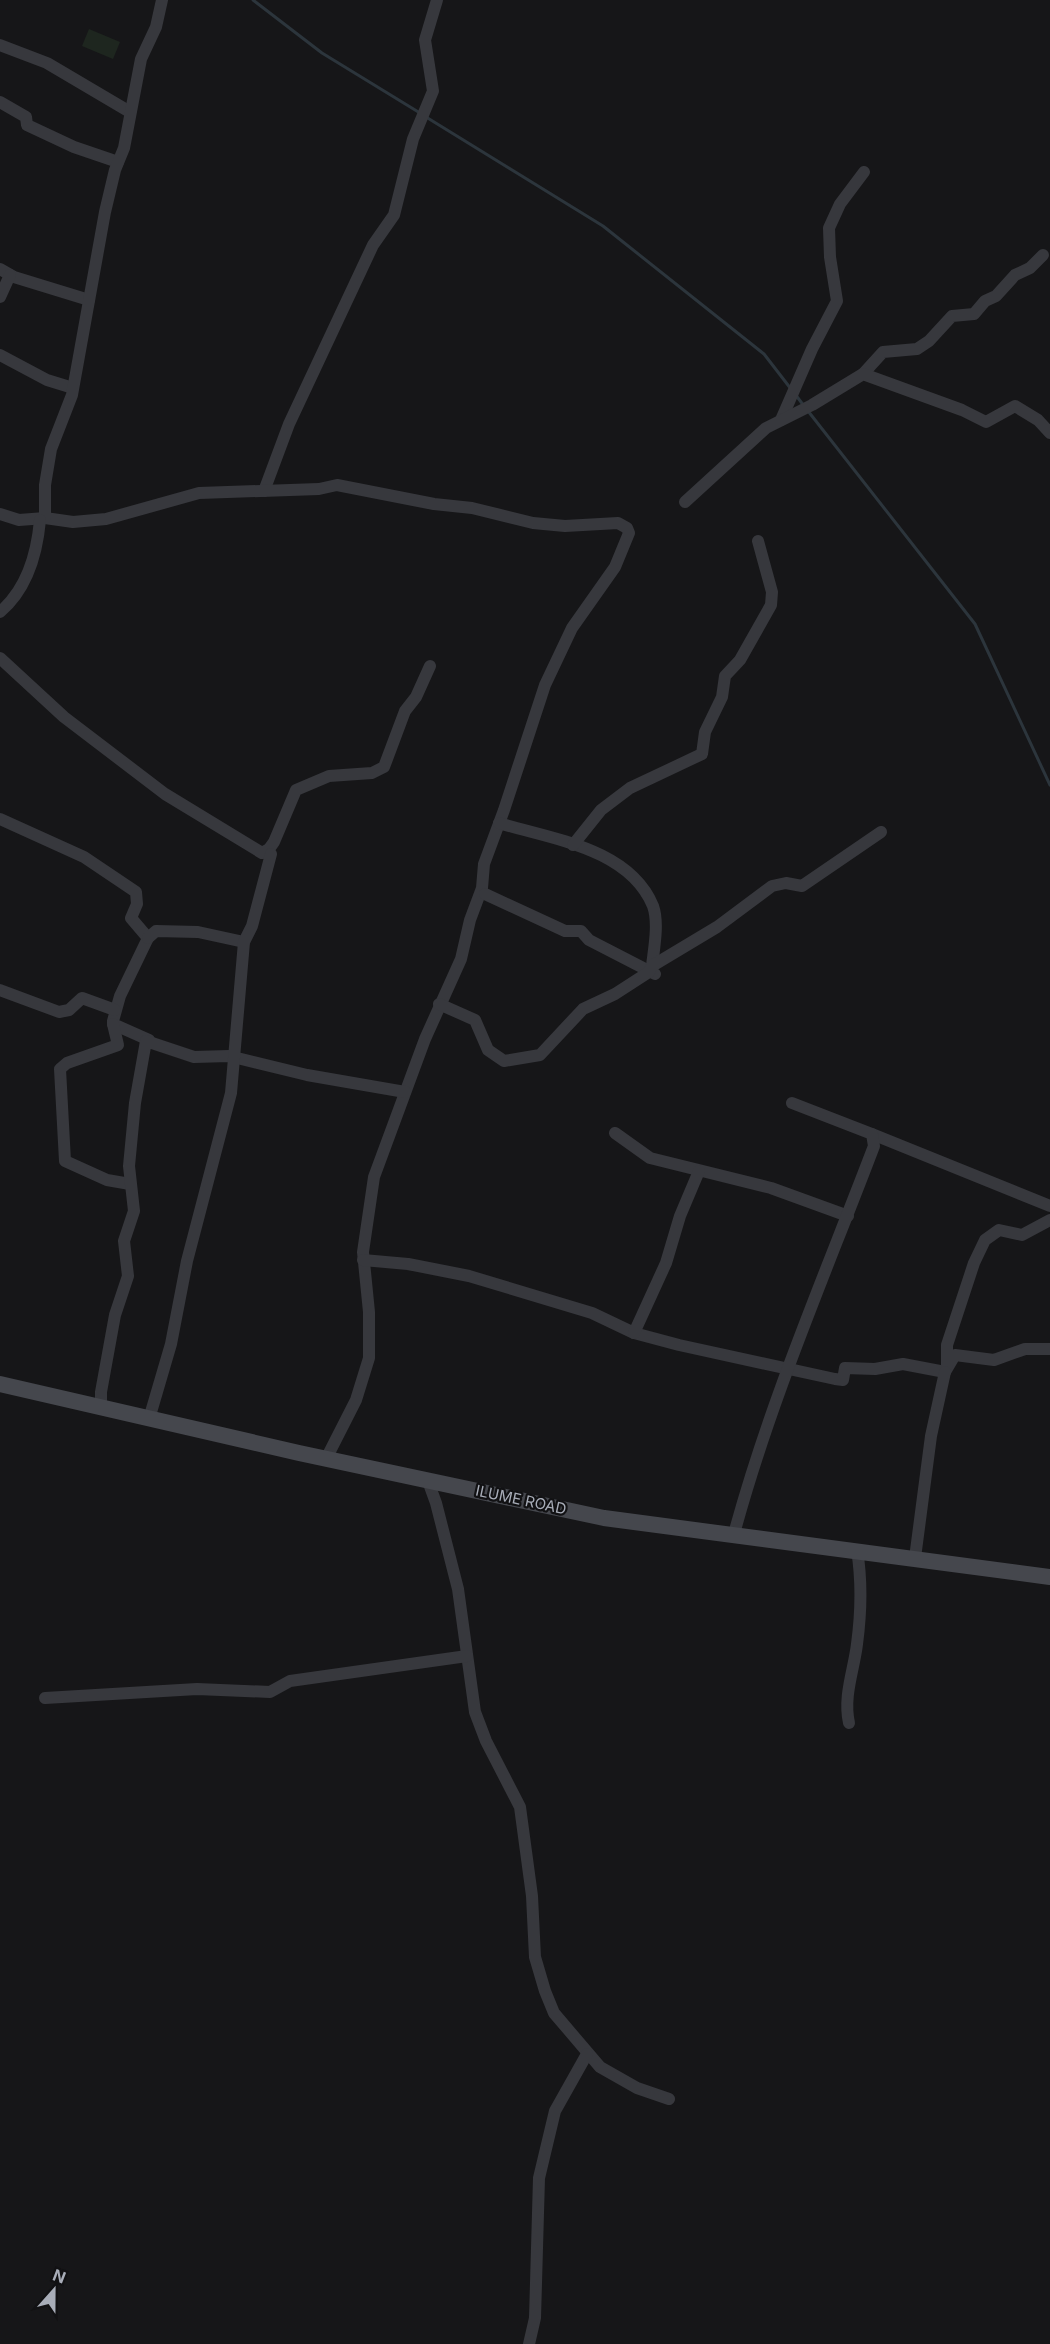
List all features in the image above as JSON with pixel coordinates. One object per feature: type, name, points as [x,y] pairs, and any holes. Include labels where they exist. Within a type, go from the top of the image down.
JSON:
[{"type":"street","points":[[0,612],[26,579],[34,555],[43,519],[45,485],[51,449],[73,388],[105,212],[124,148],[141,59],[156,27],[162,0]]},
{"type":"street","points":[[264,491],[289,424],[372,245],[394,215],[413,139],[433,91],[424,40],[437,0]]},
{"type":"street","points":[[0,45],[47,63],[130,112]]},
{"type":"street","points":[[0,102],[26,117],[27,125],[74,147],[118,162]]},
{"type":"street","points":[[782,420],[812,348],[837,301],[830,257],[829,228],[840,204],[864,172]]},
{"type":"street","points":[[685,502],[766,428],[863,374],[883,352],[917,348],[929,341],[952,316],[974,314],[985,302],[996,296],[1015,275],[1030,268],[1043,255]]},
{"type":"street","points":[[0,258],[3,271],[0,297]]},
{"type":"street","points":[[3,271],[89,300]]},
{"type":"street","points":[[0,355],[47,380],[73,388]]},
{"type":"street","points":[[863,374],[962,410],[986,422],[1015,406],[1038,420],[1050,434]]},
{"type":"street","points":[[0,514],[19,520],[43,519],[73,522],[106,519],[199,493],[319,489],[337,485],[434,504],[472,508],[534,523],[566,526],[618,523],[627,528],[629,533],[615,567],[572,628],[545,685],[500,823],[484,864],[482,888],[470,920],[461,959],[439,1004],[375,1177],[363,1260],[369,1312],[369,1358],[356,1400],[326,1459]]},
{"type":"street","points":[[573,845],[601,810],[630,788],[702,754],[705,732],[722,697],[725,676],[740,660],[771,605],[772,592],[758,541]]},
{"type":"street","points":[[0,658],[64,717],[165,794],[262,853],[269,849],[296,790],[329,776],[379,772],[384,767],[405,711],[416,697],[430,666]]},
{"type":"street","points":[[0,819],[34,836],[57,843],[131,888],[138,896],[131,918],[148,938]]},
{"type":"street","points":[[500,823],[594,852],[616,864],[635,882],[652,905],[655,916],[652,971]]},
{"type":"street","points":[[439,1004],[475,1020],[488,1050],[504,1061],[540,1055],[584,1009],[615,994],[652,971],[772,886],[786,883],[802,886],[881,832]]},
{"type":"street","points":[[149,1419],[171,1344],[187,1261],[228,1110],[244,942],[252,926],[271,854]]},
{"type":"street","points":[[485,894],[565,931],[581,931],[589,940],[652,971]]},
{"type":"street","points":[[130,1185],[107,1180],[65,1161],[60,1069],[67,1063],[118,1045],[113,1024],[115,1010],[148,938],[156,931],[198,932],[244,942]]},
{"type":"street","points":[[0,990],[59,1012],[69,1010],[82,998],[115,1010]]},
{"type":"street","points":[[113,1024],[164,1048],[194,1057],[234,1057],[307,1076],[405,1092]]},
{"type":"street","points":[[101,1409],[101,1392],[115,1315],[128,1276],[124,1241],[134,1211],[130,1185],[135,1103],[144,1044],[149,1040]]},
{"type":"street","points":[[792,1103],[1050,1206]]},
{"type":"street","points":[[615,1133],[650,1158],[771,1188],[848,1216]]},
{"type":"street","points":[[734,1534],[750,1475],[787,1370],[874,1146],[872,1134]]},
{"type":"street","points":[[633,1332],[666,1263],[680,1216],[699,1171]]},
{"type":"street","points":[[915,1558],[931,1436],[946,1369],[947,1345],[974,1263],[985,1240],[999,1230],[1022,1235],[1050,1220]]},
{"type":"street","points":[[363,1260],[408,1264],[470,1276],[592,1313],[633,1332],[787,1370],[843,1380],[845,1368],[875,1369],[903,1364],[946,1369]]},
{"type":"street","points":[[946,1369],[955,1354],[994,1360],[1025,1349],[1050,1349]]},
{"type":"street","name":"ILUME ROAD","points":[[0,1384],[326,1459],[604,1518],[1050,1577]]},
{"type":"street","points":[[428,1481],[436,1503],[458,1589],[475,1712],[486,1741],[520,1806],[532,1896],[536,1957],[545,1992],[554,2013],[600,2067],[619,2079],[669,2099]]},
{"type":"street","points":[[849,1723],[848,1692],[859,1615],[860,1568],[857,1550]]},
{"type":"street","points":[[45,1698],[196,1689],[270,1692],[290,1681],[467,1656]]},
{"type":"street","points":[[529,2344],[535,2318],[539,2178],[555,2112],[587,2054]]},
{"type":"shaded area","points":[[89,29],[120,42],[113,59],[82,46]]},
{"type":"waterway","points":[[253,0],[322,53],[420,113]]},
{"type":"waterway","points":[[426,117],[603,226],[764,354],[791,389]]},
{"type":"waterway","points":[[795,394],[804,406]]},
{"type":"waterway","points":[[808,411],[975,624],[1050,785]]}]
